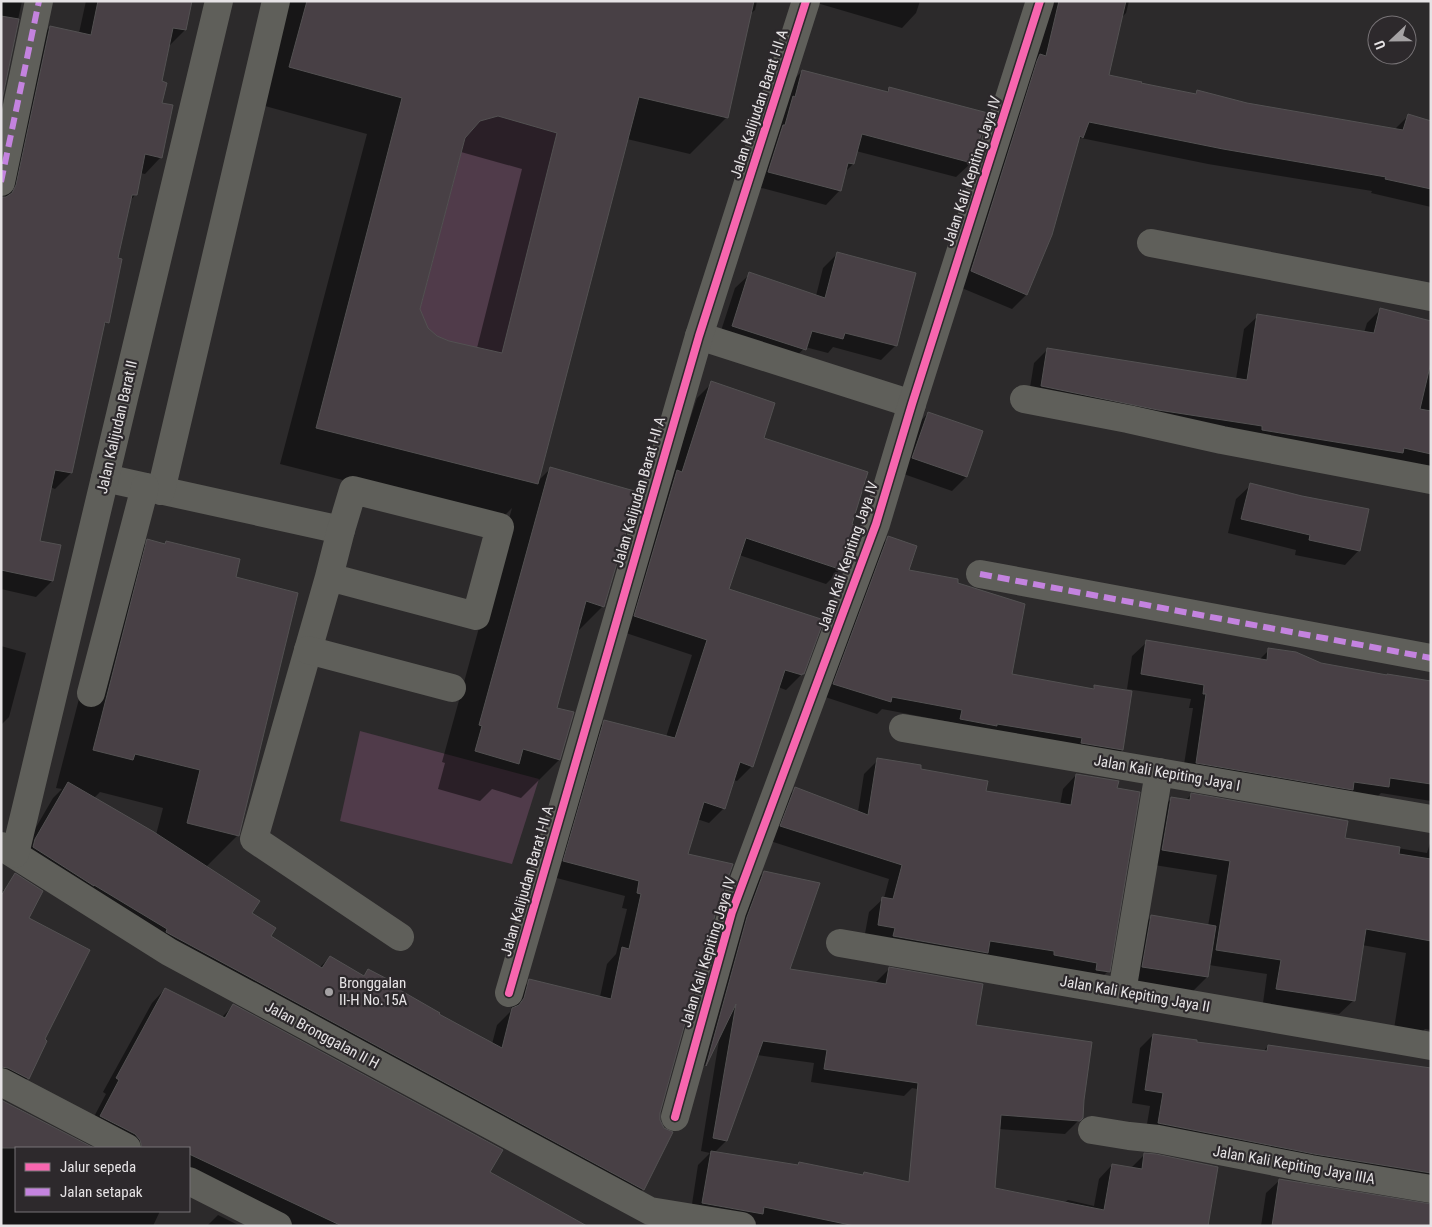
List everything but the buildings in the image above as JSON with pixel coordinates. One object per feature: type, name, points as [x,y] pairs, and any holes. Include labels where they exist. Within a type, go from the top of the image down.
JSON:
[{"type":"street","points":[[1,182],[39,1]]},
{"type":"street","name":"Jalan Kalijudan Barat II","points":[[8,850],[105,478],[219,1]]},
{"type":"street","points":[[91,693],[153,489],[276,1]]},
{"type":"street","name":"Jalan Kalijudan Barat I-II A","points":[[508,993],[699,336],[806,1]]},
{"type":"street","name":"Jalan Kali Kepiting Jaya IV","points":[[675,1117],[732,912],[876,524],[912,404],[1040,1]]},
{"type":"street","points":[[1151,243],[1431,297]]},
{"type":"street","points":[[699,336],[912,404]]},
{"type":"street","points":[[1024,399],[1128,419],[1222,440],[1431,480]]},
{"type":"street","points":[[105,478],[341,530]]},
{"type":"street","points":[[329,577],[476,616],[500,527],[353,490],[254,839],[400,937]]},
{"type":"street","points":[[980,574],[1431,658]]},
{"type":"street","points":[[308,650],[452,688]]},
{"type":"street","name":"Jalan Kali Kepiting Jaya I","points":[[903,728],[1431,819]]},
{"type":"street","points":[[1122,992],[1159,772]]},
{"type":"street","name":"Jalan Bronggalan II H","points":[[8,850],[169,952],[650,1211],[742,1226]]},
{"type":"street","name":"Jalan Kali Kepiting Jaya II","points":[[840,943],[1431,1046]]},
{"type":"street","points":[[1,1082],[125,1147]]},
{"type":"street","name":"Jalan Kali Kepiting Jaya IIIA","points":[[1092,1130],[1158,1139],[1311,1169],[1431,1189]]},
{"type":"street","points":[[190,1182],[278,1226]]},
{"type":"shaded area","points":[[498,116],[557,133],[502,353],[461,345],[441,338],[427,328],[420,309],[465,138],[480,121]]},
{"type":"shaded area","points":[[360,731],[539,779],[512,864],[340,821]]},
{"type":"marked path","points":[[1,182],[39,1]]},
{"type":"marked path","points":[[980,574],[1431,658]]},
{"type":"cycle path","points":[[509,993],[699,336],[806,1]]},
{"type":"cycle path","points":[[675,1117],[732,912],[876,524],[912,404],[1040,1]]},
{"type":"place","name":"Bronggalan II-H No.15A","points":[[329,992]]}]
